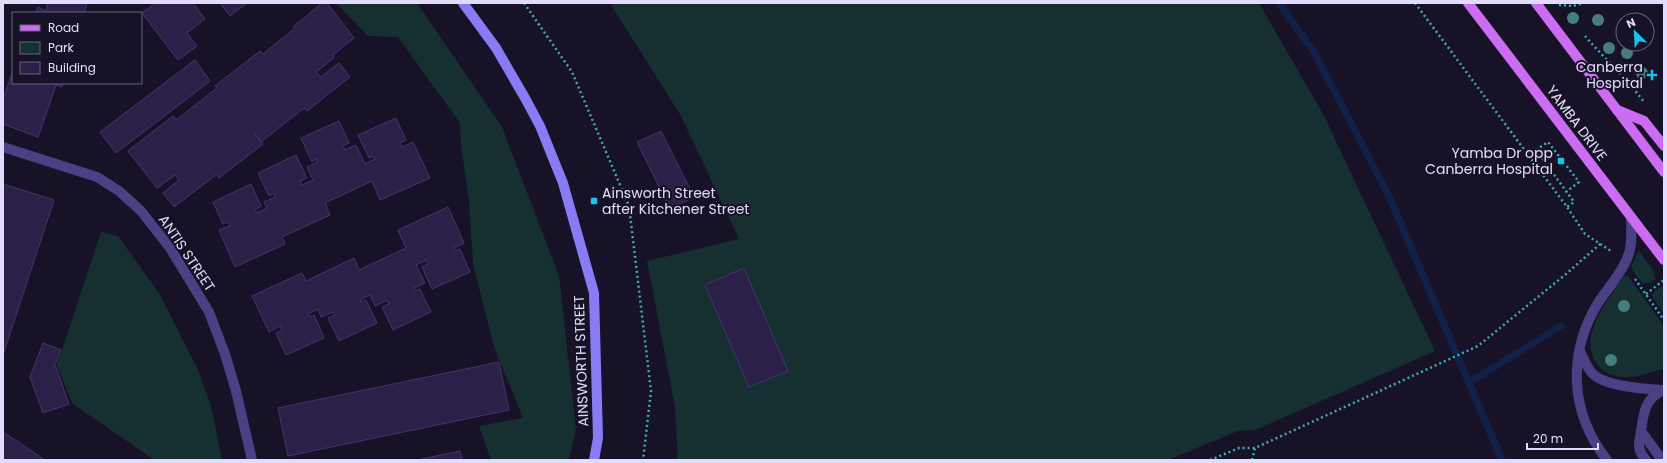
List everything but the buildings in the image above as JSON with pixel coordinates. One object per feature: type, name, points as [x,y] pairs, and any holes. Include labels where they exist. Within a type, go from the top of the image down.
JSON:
[{"type":"main road","name":"YAMBA DRIVE","points":[[1468,3],[1664,260]]},
{"type":"main road","points":[[1536,3],[1664,172]]},
{"type":"main road","points":[[1617,110],[1644,121],[1664,146]]},
{"type":"street","name":"AINSWORTH STREET","points":[[463,3],[496,48],[525,98],[540,126],[563,183],[594,293],[598,438],[594,460]]},
{"type":"street","name":"ANTIS STREET","points":[[3,147],[97,177],[119,191],[141,212],[170,248],[210,312],[236,391],[252,460]]},
{"type":"street","points":[[1607,460],[1596,447],[1587,430],[1580,409],[1577,377],[1580,350],[1587,324],[1628,257],[1631,243],[1631,217]]},
{"type":"street","points":[[1580,350],[1590,370],[1598,378],[1639,388],[1664,390]]},
{"type":"street","points":[[1646,460],[1639,449],[1638,442],[1643,415],[1649,401],[1655,394],[1664,390]]},
{"type":"street","points":[[1641,432],[1662,460]]},
{"type":"path","points":[[524,3],[572,72],[629,206],[651,391],[643,460]]},
{"type":"path","points":[[1210,460],[1238,448],[1255,448],[1433,365],[1478,346],[1566,274],[1600,244],[1585,234],[1567,207],[1415,3]]},
{"type":"path","points":[[1558,4],[1573,6],[1583,3]]},
{"type":"path","points":[[1558,4],[1563,10]]},
{"type":"path","points":[[1582,33],[1609,64],[1634,89],[1649,108]]},
{"type":"path","points":[[1527,153],[1536,150],[1548,142],[1579,182],[1566,192]]},
{"type":"path","points":[[1536,150],[1574,202],[1567,207]]},
{"type":"path","points":[[1664,280],[1646,294],[1664,320]]},
{"type":"path","points":[[1252,460],[1255,448]]},
{"type":"green space","points":[[336,3],[417,3],[502,127],[559,276],[576,430],[569,460],[491,460],[479,426],[523,418],[494,347],[473,264],[469,201],[461,146],[460,123],[398,37],[368,36]]},
{"type":"green space","points":[[610,3],[1259,3],[1324,116],[1435,351],[1255,430],[1238,431],[1168,460],[678,460],[675,407],[647,261],[739,239],[681,116]]},
{"type":"green space","points":[[101,232],[118,236],[160,295],[198,370],[211,406],[222,460],[154,460],[72,403],[57,365]]},
{"type":"green space","points":[[1638,252],[1640,252],[1655,273],[1653,274],[1656,279],[1650,283],[1642,283],[1631,266]]},
{"type":"green space","points":[[1624,276],[1628,276],[1664,326],[1664,369],[1635,376],[1617,376],[1600,368],[1592,354],[1591,342],[1597,319],[1603,307]]},
{"type":"green space","points":[[1664,285],[1664,314],[1652,296],[1655,291]]},
{"type":"waterway","points":[[1279,3],[1314,52],[1389,196],[1502,460]]},
{"type":"waterway","points":[[1470,382],[1561,326]]},
{"type":"place","name":"Canberra Hospital","points":[[1652,75]]},
{"type":"place","name":"Yamba Dr opp Canberra Hospital","points":[[1561,161]]},
{"type":"place","name":"Ainsworth Street after Kitchener Street","points":[[594,201]]}]
